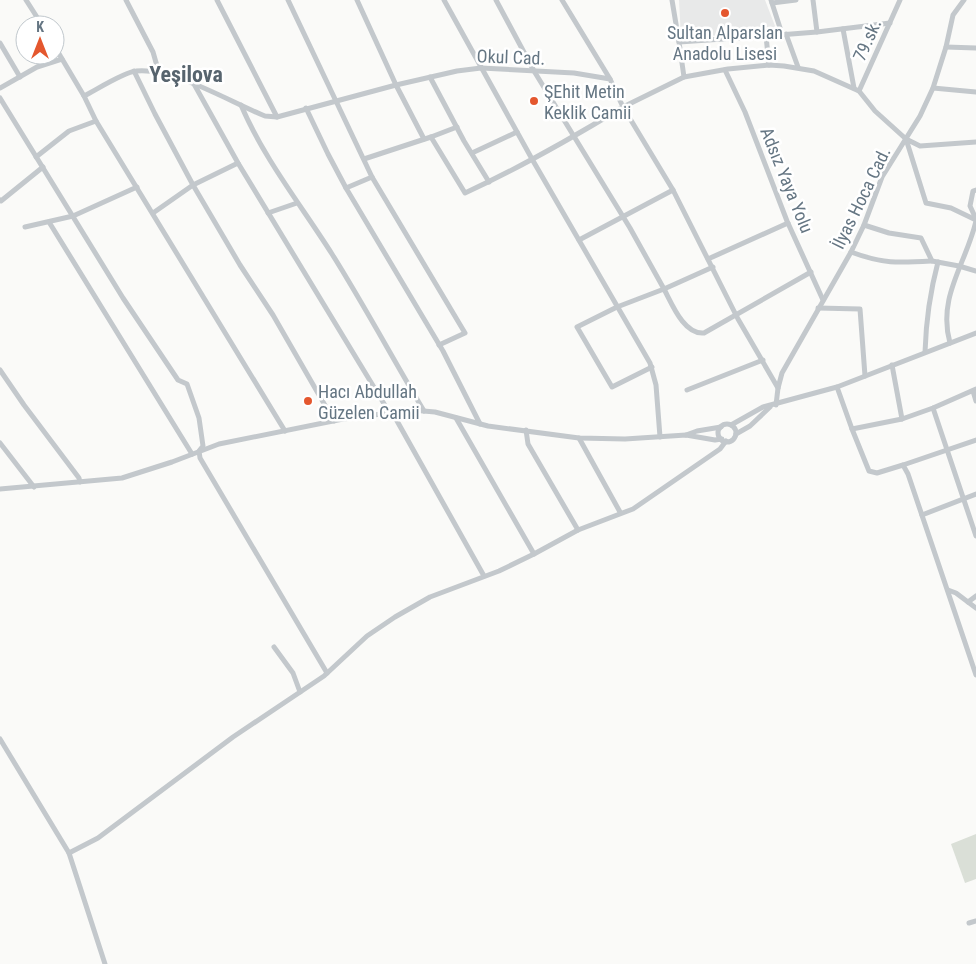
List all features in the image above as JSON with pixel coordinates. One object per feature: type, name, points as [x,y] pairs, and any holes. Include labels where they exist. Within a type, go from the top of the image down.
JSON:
[{"type":"street","points":[[26,0],[36,15]]},
{"type":"street","points":[[126,0],[153,52],[159,73]]},
{"type":"street","points":[[217,0],[277,117]]},
{"type":"street","points":[[288,0],[372,177],[465,333],[439,345]]},
{"type":"street","points":[[357,0],[396,85],[424,139]]},
{"type":"street","points":[[444,0],[532,159],[652,367],[656,386],[660,437]]},
{"type":"street","points":[[496,0],[534,71],[685,325],[691,331],[696,333],[707,331],[811,272]]},
{"type":"street","points":[[562,0],[610,79],[623,107],[673,190],[737,315],[778,388]]},
{"type":"street","points":[[672,0],[684,78]]},
{"type":"street","points":[[796,0],[772,1],[798,68]]},
{"type":"street","points":[[813,0],[817,32]]},
{"type":"street","name":"79.sk.","points":[[860,91],[900,0]]},
{"type":"street","name":"İlyas Hoca Cad.","points":[[774,406],[782,373],[851,252],[864,225],[882,177],[920,116],[933,88],[946,47],[953,15],[964,0]]},
{"type":"street","points":[[679,42],[817,32],[890,23]]},
{"type":"street","points":[[844,29],[854,88]]},
{"type":"street","points":[[766,36],[769,65]]},
{"type":"street","points":[[0,44],[20,77]]},
{"type":"street","points":[[946,47],[976,48]]},
{"type":"street","points":[[65,63],[96,121],[285,431]]},
{"type":"street","points":[[0,88],[43,65]]},
{"type":"street","points":[[431,137],[465,193],[574,137],[623,107],[684,78],[725,70],[769,65],[814,71],[860,91],[874,111],[906,139],[920,146],[976,142]]},
{"type":"street","name":"Okul Cad.","points":[[277,117],[396,85],[457,71],[481,68],[574,73],[610,79]]},
{"type":"street","name":"Adsız Yaya Yolu","points":[[725,70],[745,112],[788,223],[823,300]]},
{"type":"street","points":[[134,71],[194,186],[240,265],[273,315],[334,421]]},
{"type":"street","points":[[84,96],[134,71],[159,73],[194,84],[265,116],[277,117]]},
{"type":"street","points":[[430,77],[489,182]]},
{"type":"street","points":[[194,84],[238,163],[390,412],[484,576]]},
{"type":"street","points":[[933,88],[976,92]]},
{"type":"street","points":[[0,98],[123,298],[178,380],[188,384],[199,418],[203,446],[199,451],[200,458],[327,673]]},
{"type":"street","points":[[241,105],[249,124],[297,203],[332,254],[424,411]]},
{"type":"street","points":[[306,108],[346,188],[439,345],[480,424]]},
{"type":"street","points":[[36,156],[69,131],[96,121]]},
{"type":"street","points":[[364,159],[457,127]]},
{"type":"street","points":[[472,153],[517,132]]},
{"type":"street","points":[[906,139],[926,202],[951,208],[976,220]]},
{"type":"street","points":[[153,213],[194,186],[238,163]]},
{"type":"street","points":[[0,200],[43,167]]},
{"type":"street","points":[[346,188],[372,177]]},
{"type":"street","points":[[25,227],[73,216],[137,187]]},
{"type":"street","points":[[579,240],[673,190]]},
{"type":"street","points":[[950,343],[946,317],[947,301],[959,266],[966,254],[976,220],[970,206],[973,191],[976,190]]},
{"type":"street","points":[[268,213],[297,203]]},
{"type":"street","points":[[49,222],[192,454]]},
{"type":"street","points":[[708,260],[788,223]]},
{"type":"street","points":[[864,225],[889,233],[921,238],[924,240],[935,261],[926,322],[925,352]]},
{"type":"street","points":[[851,252],[881,262],[935,261],[976,272]]},
{"type":"street","points":[[652,367],[612,387],[577,327],[618,307],[713,267]]},
{"type":"street","points":[[818,308],[860,310],[865,376]]},
{"type":"street","points":[[731,425],[763,407],[774,406],[837,387],[976,333]]},
{"type":"street","points":[[687,390],[762,360]]},
{"type":"street","points":[[892,365],[902,419]]},
{"type":"street","points":[[0,370],[24,405],[80,478],[80,482]]},
{"type":"street","points":[[837,387],[866,466],[871,472],[877,473],[976,440]]},
{"type":"street","points":[[852,429],[902,419],[974,390],[976,400]]},
{"type":"street","points":[[0,489],[122,478],[218,444],[390,412],[424,411],[480,424],[579,438],[625,439],[686,435],[717,440],[733,440],[736,434],[750,426],[774,406]]},
{"type":"street","points":[[933,408],[976,536]]},
{"type":"street","points":[[456,418],[534,554]]},
{"type":"street","points":[[686,435],[721,427],[726,424],[736,429],[736,434]]},
{"type":"street","points":[[721,427],[719,434],[724,440]]},
{"type":"street","points":[[526,430],[528,444],[578,530]]},
{"type":"street","points":[[579,438],[620,512]]},
{"type":"street","points":[[69,853],[98,838],[233,737],[327,673],[367,636],[395,617],[430,597],[484,576],[534,554],[578,530],[633,508],[720,449],[724,440]]},
{"type":"street","points":[[0,443],[34,487]]},
{"type":"street","points":[[903,465],[922,515],[976,675]]},
{"type":"street","points":[[922,515],[976,494]]},
{"type":"street","points":[[948,590],[956,593],[976,608]]},
{"type":"street","points":[[968,602],[976,596]]},
{"type":"street","points":[[274,647],[293,673],[300,692]]},
{"type":"street","points":[[0,739],[69,853],[105,964]]},
{"type":"street","points":[[969,923],[976,921]]},
{"type":"shaded area","name":"Sultan Alparslan Anadolu Lisesi","points":[[679,0],[765,0],[775,26],[774,31],[683,38],[681,37]]},
{"type":"shaded area","points":[[976,834],[976,879],[965,883],[951,844]]},
{"type":"place","name":"Sultan Alparslan Anadolu Lisesi","points":[[725,13]]},
{"type":"place","name":"ŞEhit Metin Keklik Camii","points":[[534,101]]},
{"type":"place","name":"Hacı Abdullah Güzelen Camii","points":[[308,401]]},
{"type":"district","name":"Yeşilova","points":[[186,74]]}]
